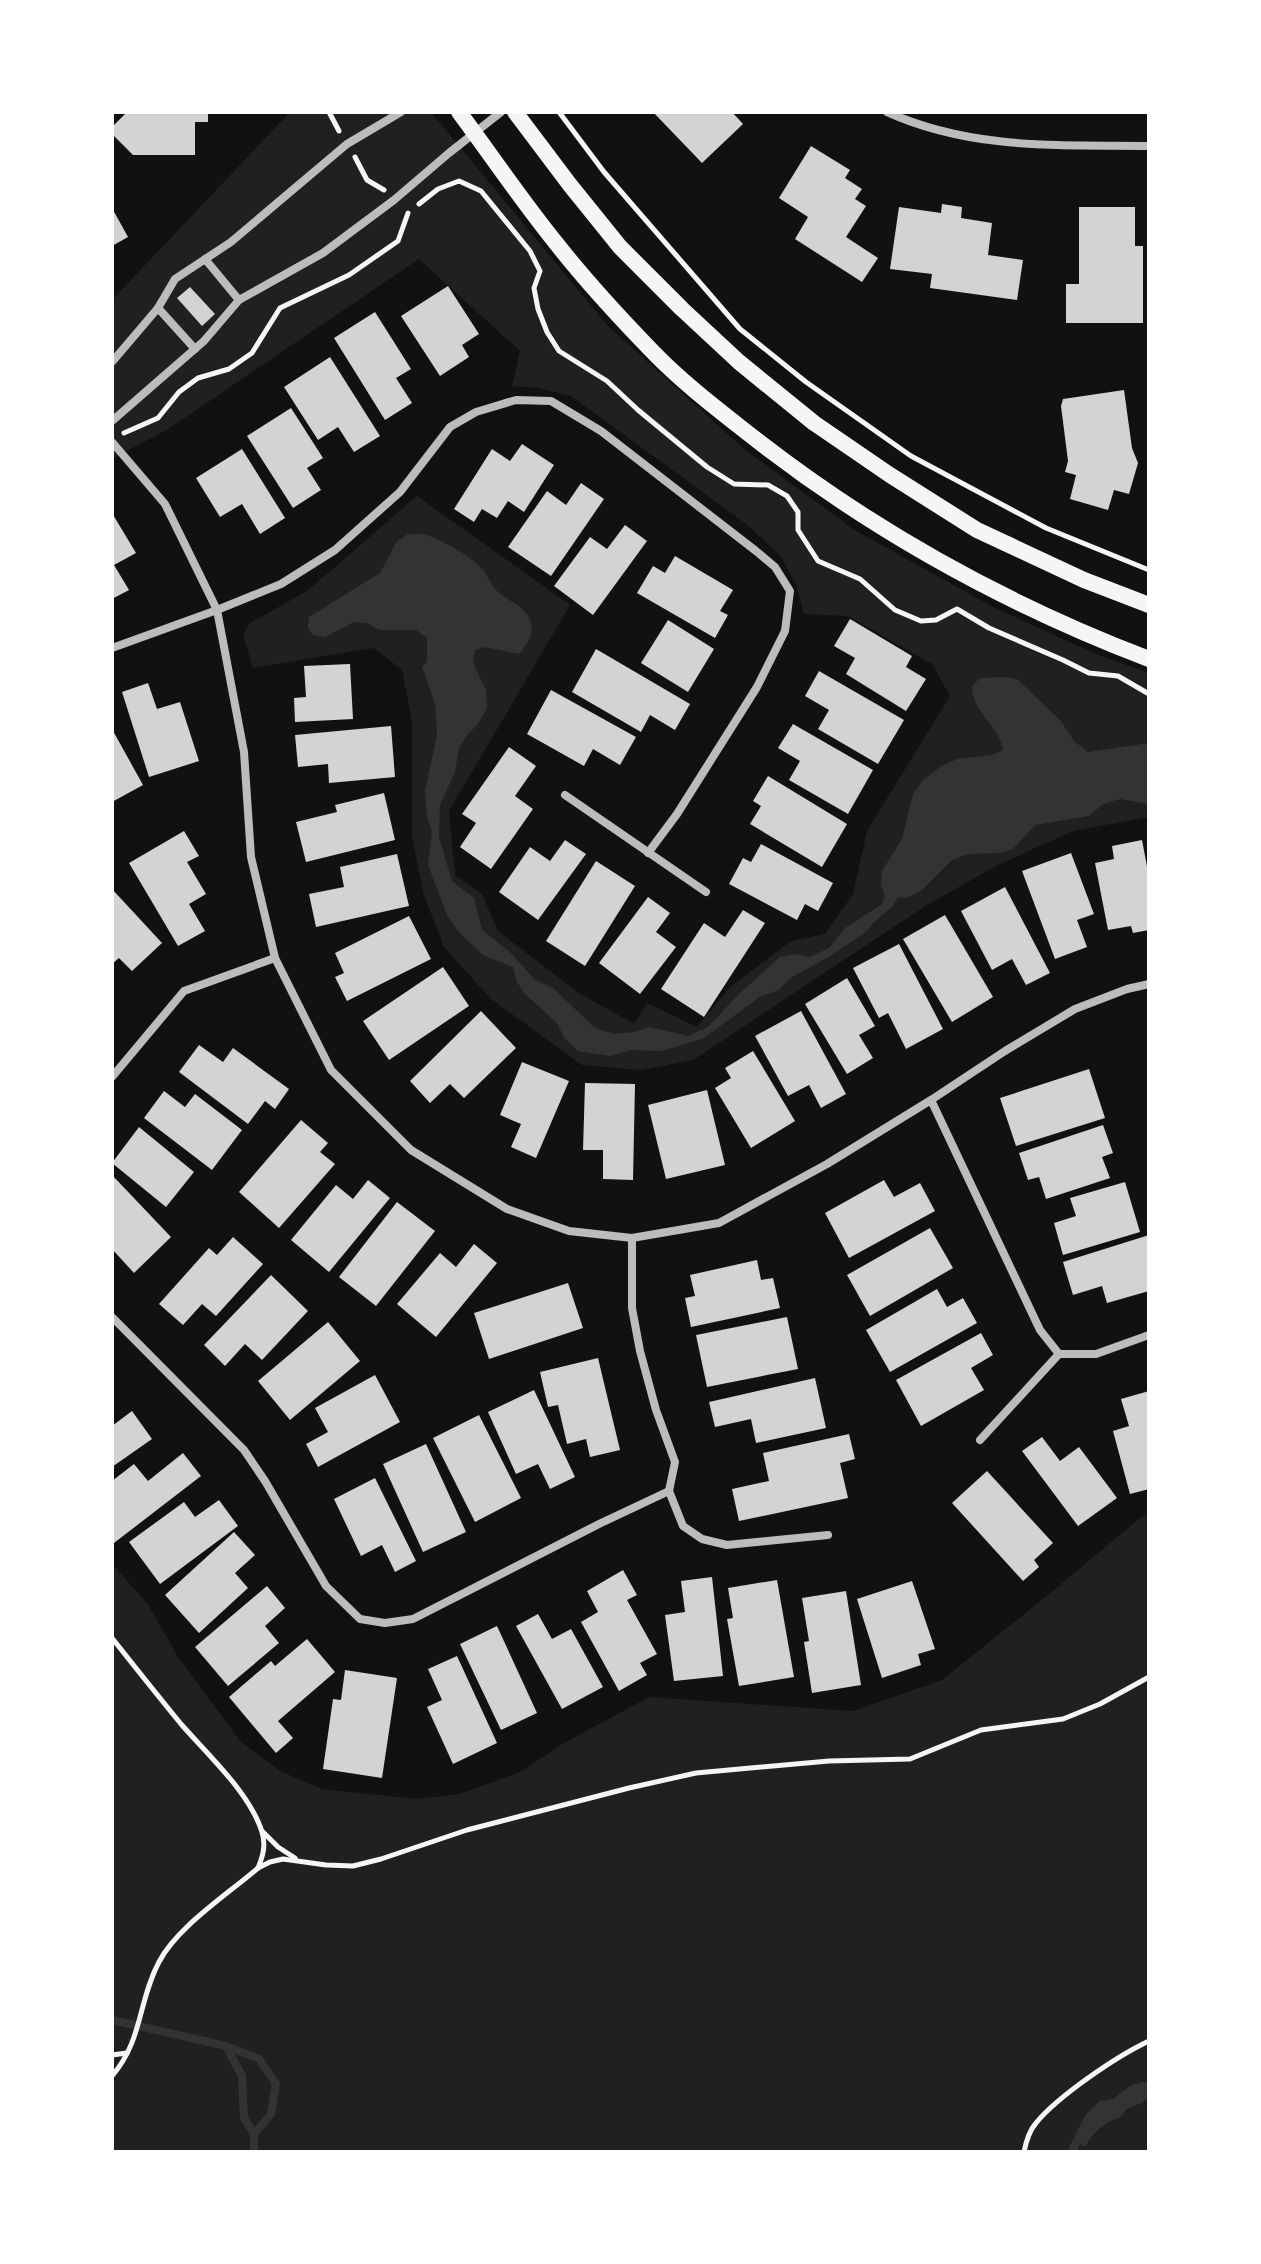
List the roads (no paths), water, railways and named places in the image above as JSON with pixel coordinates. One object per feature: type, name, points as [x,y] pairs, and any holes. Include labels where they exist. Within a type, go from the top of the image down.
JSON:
[{"type":"main road","points":[[459,112],[557,245],[653,352],[691,388],[763,446],[856,512],[949,568],[1040,614],[1149,659]]},
{"type":"main road","points":[[515,112],[620,247],[739,362],[814,423],[977,530],[1084,580],[1149,605]]},
{"type":"street","points":[[112,362],[158,308],[175,279],[231,242],[347,144],[401,112]]},
{"type":"street","points":[[112,421],[195,349],[239,300],[323,253],[394,200],[501,112]]},
{"type":"street","points":[[887,112],[957,135],[1011,144],[1149,146]]},
{"type":"street","points":[[205,259],[239,300]]},
{"type":"street","points":[[158,308],[195,349]]},
{"type":"street","points":[[112,648],[281,584],[335,550],[400,492],[450,427],[476,412],[516,400],[551,401],[601,431],[756,551],[775,567],[790,591],[785,631],[757,687],[677,814],[648,853]]},
{"type":"street","points":[[112,442],[165,504],[217,610],[244,752],[251,857],[275,958],[331,1070],[411,1150],[507,1209],[569,1231],[632,1238],[719,1223],[827,1164],[1075,1009],[1149,984]]},
{"type":"street","points":[[565,795],[706,892]]},
{"type":"street","points":[[112,1077],[184,991],[275,958]]},
{"type":"street","points":[[931,1100],[1040,1330],[1059,1354]]},
{"type":"street","points":[[632,1238],[632,1308],[637,1337],[656,1410],[675,1462],[669,1491],[683,1526],[702,1539],[727,1545],[828,1535]]},
{"type":"street","points":[[112,1317],[244,1450],[326,1586],[360,1619],[385,1623],[413,1619],[669,1491]]},
{"type":"street","points":[[980,1440],[1059,1354],[1096,1354],[1149,1335]]},
{"type":"waterway","points":[[112,2020],[226,2046],[259,2059],[276,2084],[271,2114],[254,2134]]},
{"type":"waterway","points":[[226,2046],[242,2076],[244,2118],[254,2134],[254,2152]]},
{"type":"waterway","points":[[1072,2152],[1082,2136]]}]
